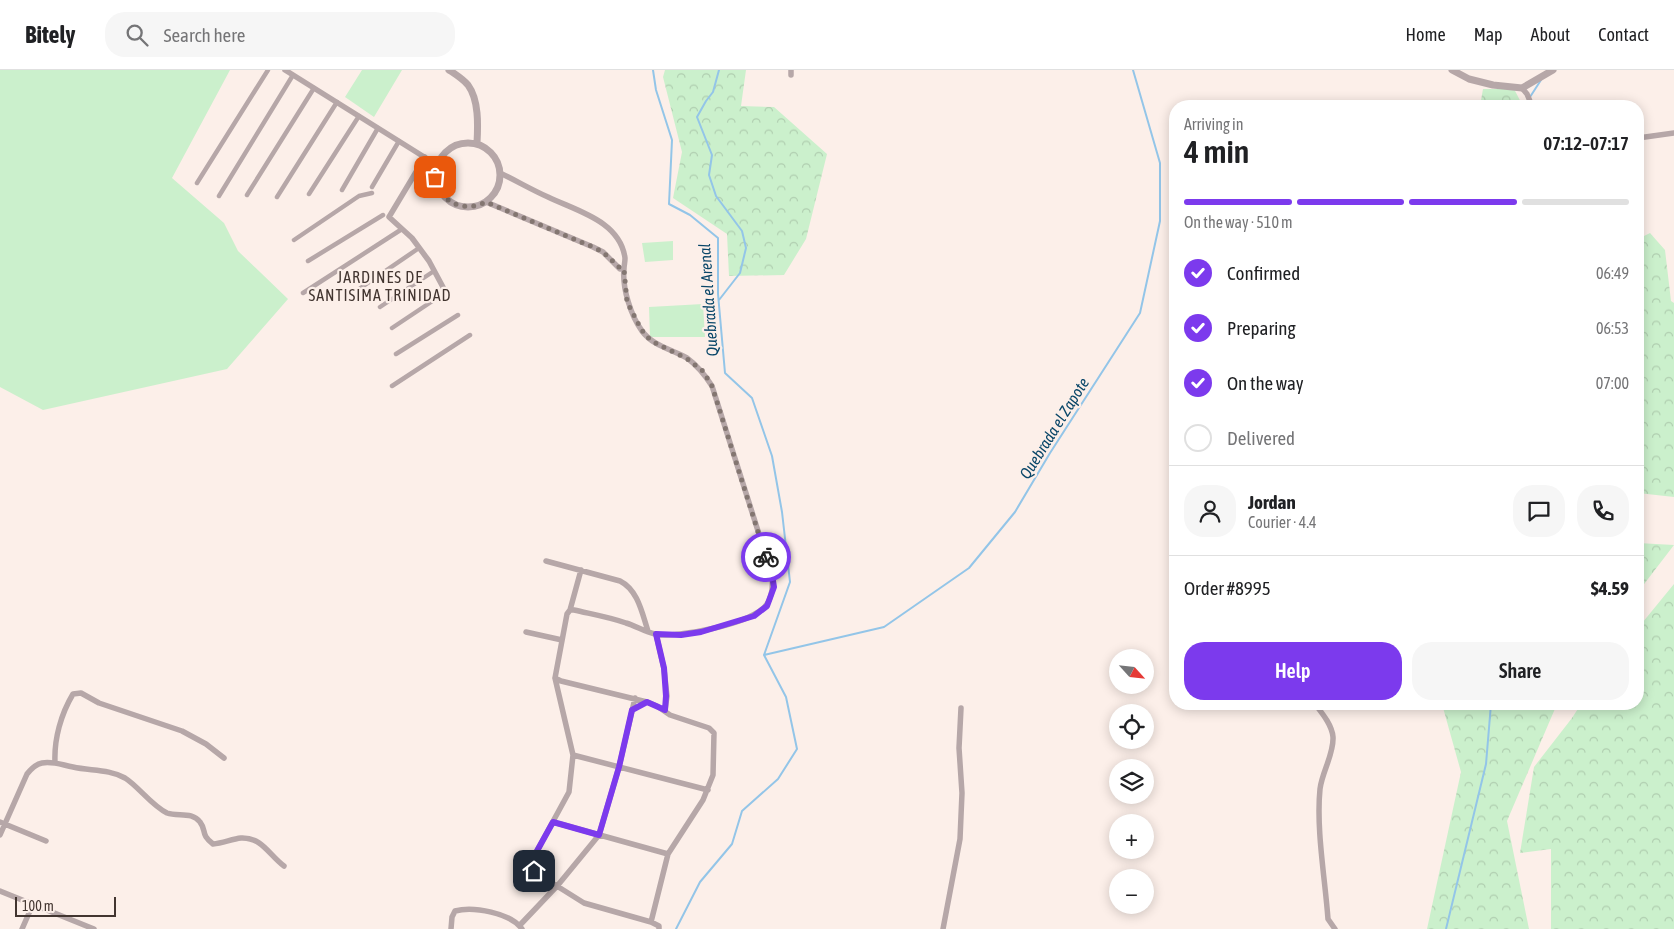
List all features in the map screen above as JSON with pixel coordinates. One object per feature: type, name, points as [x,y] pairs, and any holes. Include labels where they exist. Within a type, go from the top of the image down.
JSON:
[{"type":"street","points":[[198,182],[268,70]]},
{"type":"street","points":[[285,70],[437,164]]},
{"type":"street","points":[[449,70],[465,82],[474,99],[477,116],[477,143]]},
{"type":"street","points":[[1452,70],[1469,79],[1493,85],[1522,88],[1553,70]]},
{"type":"street","points":[[219,196],[293,75]]},
{"type":"street","points":[[247,195],[314,88]]},
{"type":"street","points":[[1522,88],[1530,100]]},
{"type":"street","points":[[277,197],[337,102]]},
{"type":"street","points":[[309,194],[359,116]]},
{"type":"street","points":[[342,190],[378,128]]},
{"type":"street","points":[[1644,137],[1674,134]]},
{"type":"street","points":[[294,240],[359,196],[372,190],[399,141]]},
{"type":"street","points":[[467,142],[477,143],[490,150],[496,157],[500,173],[499,184],[494,194],[486,202],[473,207],[465,207],[449,201],[444,196],[436,183],[437,164],[448,148],[467,142]]},
{"type":"street","points":[[392,328],[445,291],[412,238],[389,218],[390,213],[425,157]]},
{"type":"street","points":[[500,173],[600,222],[613,232],[620,241],[625,260],[627,302],[641,329],[647,337],[657,344],[686,358],[703,371],[712,386],[772,575],[774,587],[767,606],[754,616],[701,632],[681,635],[656,634],[627,623],[570,610]]},
{"type":"street","points":[[486,202],[593,247],[603,252],[620,268],[624,269]]},
{"type":"street","points":[[308,261],[383,214]]},
{"type":"street","points":[[303,293],[402,229]]},
{"type":"street","points":[[358,289],[419,248]]},
{"type":"street","points":[[380,307],[434,271]]},
{"type":"street","points":[[396,354],[458,314]]},
{"type":"street","points":[[392,386],[470,335]]},
{"type":"street","points":[[546,561],[627,584],[632,590],[648,631]]},
{"type":"street","points":[[581,570],[570,610],[567,614],[555,678],[558,683],[573,755],[569,792],[532,860],[531,866],[534,871],[584,903],[651,922],[659,926],[660,929]]},
{"type":"street","points":[[526,632],[562,640]]},
{"type":"street","points":[[656,634],[664,668],[665,710]]},
{"type":"street","points":[[558,683],[635,698],[665,710],[670,714],[709,728],[714,733],[713,776],[703,800],[668,854],[651,922]]},
{"type":"street","points":[[55,762],[54,744],[65,712],[73,694],[77,692],[99,703],[182,731],[206,744],[224,758]]},
{"type":"street","points":[[450,929],[455,911],[469,909],[498,914],[521,927],[599,835],[619,767],[635,698]]},
{"type":"street","points":[[632,710],[647,702]]},
{"type":"street","points":[[943,929],[960,839],[962,793],[959,748],[961,708]]},
{"type":"street","points":[[1319,710],[1333,737],[1320,788],[1320,820],[1328,918],[1335,929]]},
{"type":"street","points":[[573,755],[708,790]]},
{"type":"street","points":[[0,835],[2,823],[27,774],[40,763],[55,762],[74,768],[104,771],[126,778],[142,795],[168,813],[191,816],[200,822],[205,838],[213,844],[240,838],[255,840],[263,845],[284,866]]},
{"type":"street","points":[[553,822],[668,854]]},
{"type":"street","points":[[2,823],[46,841]]},
{"type":"street","points":[[0,891],[94,929]]},
{"type":"street","points":[[22,929],[33,904]]},
{"type":"green space","points":[[0,70],[230,70],[172,178],[224,223],[238,251],[288,299],[227,369],[43,410],[0,387]]},
{"type":"green space","points":[[362,70],[402,70],[374,117],[345,97]]},
{"type":"green space","points":[[665,70],[746,70],[741,106],[774,107],[827,154],[806,239],[784,275],[729,276],[727,234],[673,198],[682,152],[663,77]]},
{"type":"green space","points":[[1483,89],[1514,89],[1520,100],[1481,100]]},
{"type":"green space","points":[[1650,233],[1665,250],[1671,301],[1674,303],[1674,497],[1644,494],[1644,236]]},
{"type":"green space","points":[[673,241],[673,260],[645,262],[642,243]]},
{"type":"green space","points":[[703,304],[705,337],[650,337],[649,307]]},
{"type":"green space","points":[[1644,543],[1674,545],[1644,584]]},
{"type":"green space","points":[[1674,584],[1674,929],[1551,929],[1551,849],[1520,853],[1534,767],[1577,710],[1644,710],[1644,621]]},
{"type":"green space","points":[[1444,710],[1554,710],[1507,821],[1529,929],[1427,929],[1461,772]]},
{"type":"waterway","name":"Quebrada el Arenal","points":[[653,70],[656,90],[672,140],[669,204],[690,215],[718,238],[718,294],[725,373],[752,398],[772,456],[782,512],[790,582],[764,655]]},
{"type":"waterway","points":[[719,70],[713,92],[697,117],[712,155],[709,175],[716,196],[742,231],[746,248],[740,273],[719,300]]},
{"type":"waterway","name":"Quebrada el Zapote","points":[[764,655],[884,627],[969,568],[1015,512],[1050,453],[1140,313],[1160,221],[1160,163],[1133,70]]},
{"type":"waterway","points":[[1530,97],[1541,80]]},
{"type":"waterway","points":[[676,929],[700,882],[732,844],[742,811],[778,779],[797,749],[786,697],[764,655]]},
{"type":"waterway","points":[[1446,929],[1486,764],[1490,710]]},
{"type":"way so far","points":[[435,177],[439,190],[449,201],[457,205],[473,207],[486,202],[503,208],[603,252],[620,268],[624,269],[627,302],[632,315],[647,337],[686,358],[703,371],[712,386],[766,557]]},
{"type":"district","name":"JARDINES DE SANTISIMA TRINIDAD","points":[[380,286]]},
{"type":"route","points":[[534,871],[531,866],[532,860],[553,822],[599,835],[619,767],[632,710],[647,702],[665,710],[664,668],[656,634],[681,635],[701,632],[754,616],[767,606],[774,587],[766,557]]}]
